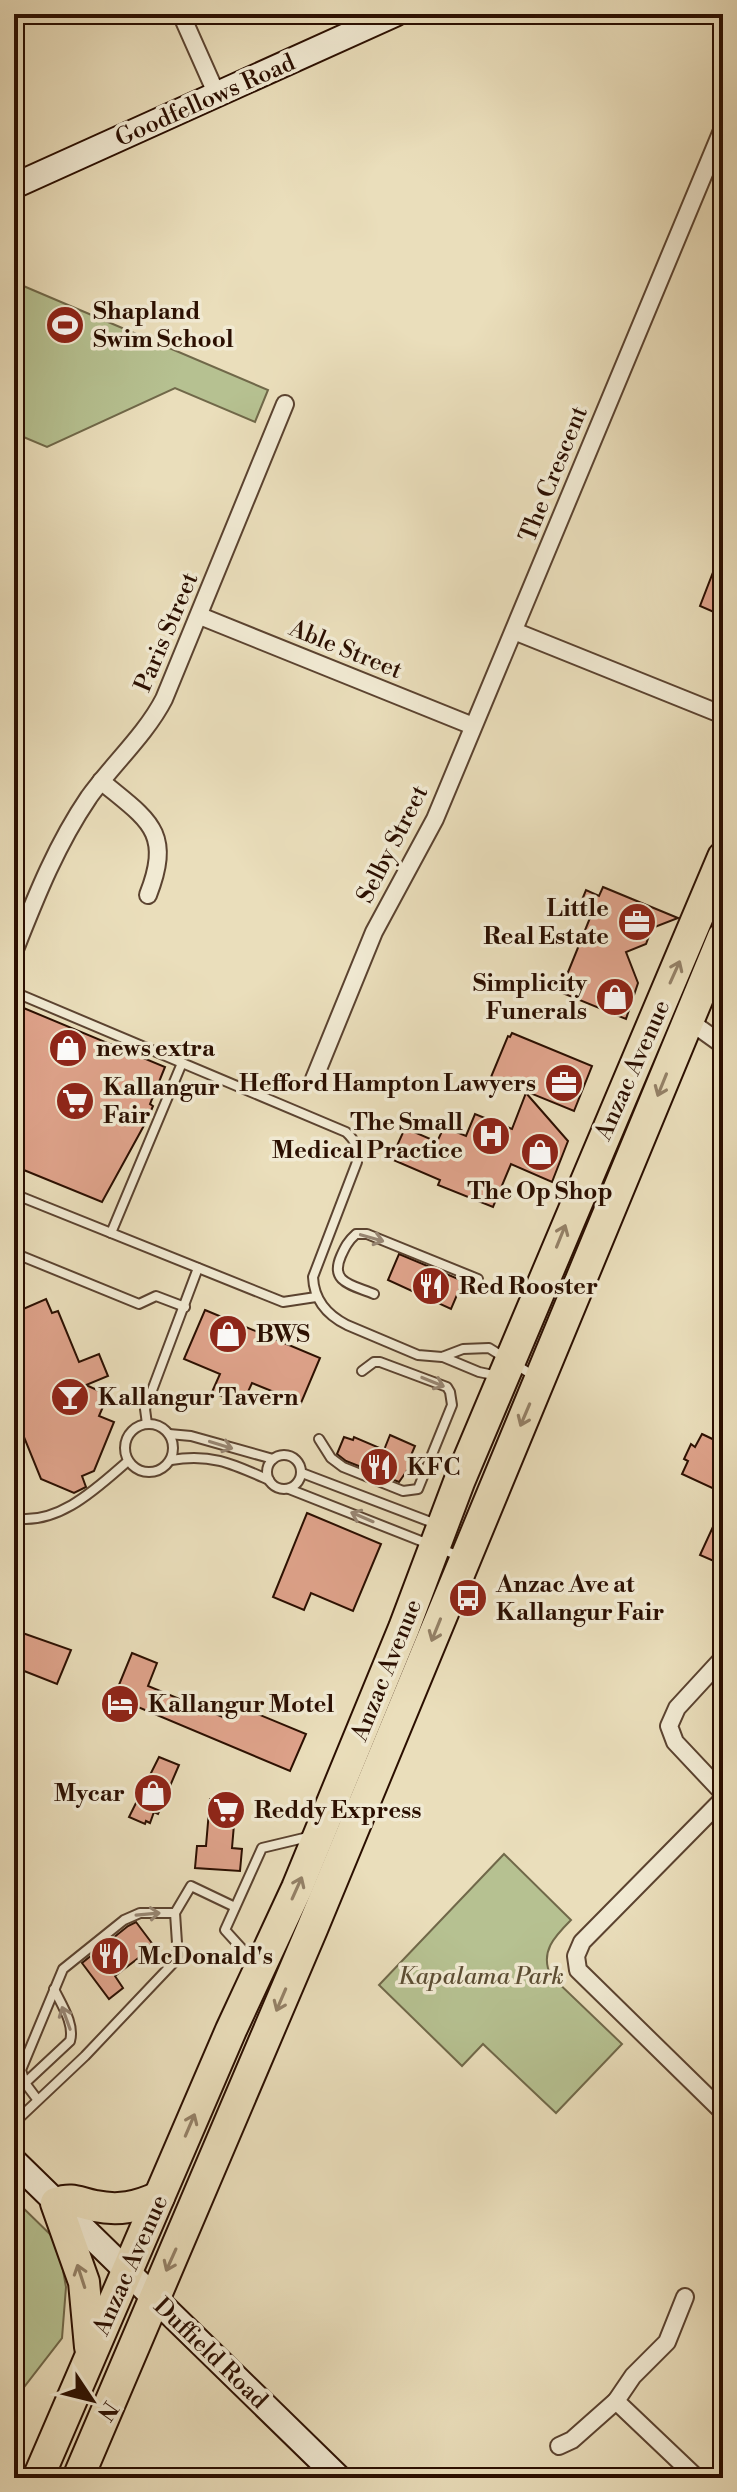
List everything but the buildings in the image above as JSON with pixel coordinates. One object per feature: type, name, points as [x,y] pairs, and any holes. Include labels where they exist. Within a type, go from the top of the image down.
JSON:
[{"type":"highway","name":"Anzac Avenue","points":[[78,2478],[318,1915],[455,1538],[507,1369],[723,857]]},
{"type":"highway","name":"Anzac Avenue","points":[[38,2478],[320,1832],[404,1628],[540,1380],[723,937]]},
{"type":"highway","points":[[91,2353],[84,2282],[56,2203],[70,2198],[94,2206],[124,2209],[159,2197]]},
{"type":"street","points":[[181,14],[217,95]]},
{"type":"street","name":"Goodfellows Road","points":[[14,186],[395,14]]},
{"type":"street","name":"The Crescent","points":[[514,631],[723,128]]},
{"type":"street","name":"Paris Street","points":[[16,947],[55,852],[101,781],[159,710],[285,404]]},
{"type":"street","name":"Able Street","points":[[200,616],[473,726]]},
{"type":"street","points":[[514,631],[723,715]]},
{"type":"street","name":"Selby Street","points":[[314,1079],[374,932],[425,839],[514,631]]},
{"type":"street","points":[[101,781],[141,814],[155,835],[159,861],[148,895]]},
{"type":"street","points":[[688,1020],[723,1045]]},
{"type":"street","points":[[723,1658],[677,1708],[669,1726],[675,1742],[723,1796],[582,1942],[576,1956],[578,1970],[723,2112]]},
{"type":"street","name":"Duffield Road","points":[[14,2161],[339,2478]]},
{"type":"street","points":[[559,2446],[572,2440],[616,2401],[633,2376],[667,2342],[685,2297]]},
{"type":"street","points":[[616,2401],[697,2478]]},
{"type":"lane","points":[[14,992],[346,1132],[358,1148],[357,1162],[313,1277],[316,1297],[337,1320],[418,1355],[442,1357],[484,1373],[507,1369],[540,1380]]},
{"type":"lane","points":[[111,1233],[182,1063]]},
{"type":"lane","points":[[14,1194],[283,1302],[316,1297]]},
{"type":"lane","points":[[374,1294],[343,1281],[337,1275],[336,1267],[348,1242],[356,1234],[367,1234],[478,1279]]},
{"type":"lane","points":[[14,1253],[139,1304],[156,1296],[185,1307]]},
{"type":"lane","points":[[147,1424],[145,1409],[198,1268]]},
{"type":"lane","points":[[442,1357],[463,1349],[494,1350],[507,1369],[540,1380]]},
{"type":"lane","points":[[319,1439],[331,1458],[343,1467],[403,1491],[418,1489],[452,1405],[450,1392],[447,1387],[386,1363],[374,1362],[362,1371]]},
{"type":"lane","points":[[147,1424],[163,1428],[174,1447],[171,1460],[162,1469],[150,1473],[137,1470],[128,1461],[125,1447],[134,1429],[147,1424]]},
{"type":"lane","points":[[169,1434],[191,1436],[273,1459],[284,1455],[295,1458],[302,1473],[455,1538]]},
{"type":"lane","points":[[171,1460],[216,1459],[269,1480],[280,1489],[289,1489],[455,1538]]},
{"type":"lane","points":[[269,1480],[268,1468],[273,1459]]},
{"type":"lane","points":[[14,1518],[48,1518],[100,1486],[128,1461]]},
{"type":"lane","points":[[289,1489],[298,1483],[302,1473]]},
{"type":"lane","points":[[260,1967],[225,1930],[235,1907],[262,1848],[293,1842],[320,1832]]},
{"type":"lane","points":[[14,2123],[85,2056],[178,1958],[175,1913],[191,1886],[235,1907]]},
{"type":"lane","points":[[37,2099],[25,2083],[21,2070],[63,1969],[124,1920],[140,1913],[175,1913]]},
{"type":"lane","points":[[25,2083],[70,2041],[72,2034],[66,2014],[54,1989]]},
{"type":"green space","name":"Shapland Swim School","points":[[14,282],[268,390],[255,422],[175,388],[47,447],[14,433]]},
{"type":"green space","name":"Kapalama Park","points":[[504,1854],[571,1920],[550,1945],[547,1959],[551,1976],[622,2044],[556,2113],[483,2044],[462,2066],[379,1985]]},
{"type":"green space","points":[[14,2199],[58,2242],[66,2287],[62,2338],[14,2400]]},
{"type":"place","name":"Shapland Swim School","points":[[65,325]]},
{"type":"place","name":"Little Real Estate","points":[[637,922]]},
{"type":"place","name":"Simplicity Funerals","points":[[615,997]]},
{"type":"place","name":"news extra","points":[[68,1048]]},
{"type":"place","name":"Hefford Hampton Lawyers","points":[[564,1083]]},
{"type":"place","name":"Kallangur Fair","points":[[75,1101]]},
{"type":"place","name":"The Small Medical Practice","points":[[491,1136]]},
{"type":"place","name":"The Op Shop","points":[[540,1152]]},
{"type":"place","name":"Red Rooster","points":[[431,1286]]},
{"type":"place","name":"BWS","points":[[228,1334]]},
{"type":"place","name":"Kallangur Tavern","points":[[70,1397]]},
{"type":"place","name":"KFC","points":[[379,1467]]},
{"type":"place","name":"Anzac Ave at Kallangur Fair","points":[[468,1598]]},
{"type":"place","name":"Kallangur Motel","points":[[120,1704]]},
{"type":"place","name":"Mycar","points":[[153,1793]]},
{"type":"place","name":"Reddy Express","points":[[226,1810]]},
{"type":"place","name":"McDonald's","points":[[110,1956]]}]
